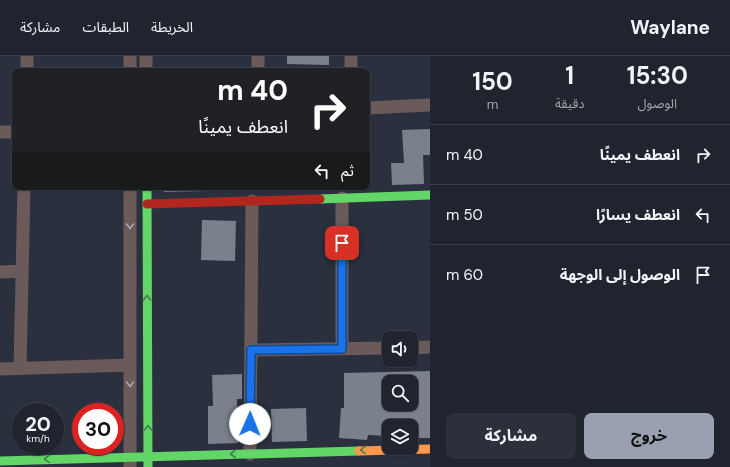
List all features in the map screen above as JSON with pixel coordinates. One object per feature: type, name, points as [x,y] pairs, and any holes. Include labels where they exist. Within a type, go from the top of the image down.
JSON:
[{"type":"street","points":[[27,68],[28,56]]},
{"type":"street","points":[[130,56],[130,68]]},
{"type":"street","points":[[146,56],[146,68]]},
{"type":"street","points":[[258,56],[258,68]]},
{"type":"street","points":[[351,56],[351,68]]},
{"type":"street","points":[[370,108],[430,105]]},
{"type":"street","points":[[0,132],[12,132]]},
{"type":"street","points":[[20,368],[24,190]]},
{"type":"street","points":[[130,190],[130,462]]},
{"type":"street","points":[[147,190],[148,467]]},
{"type":"street","points":[[147,204],[430,195]]},
{"type":"street","points":[[342,198],[342,349]]},
{"type":"street","points":[[250,454],[252,201]]},
{"type":"street","points":[[0,272],[22,271]]},
{"type":"street","points":[[418,348],[430,347]]},
{"type":"street","points":[[251,350],[382,348]]},
{"type":"street","points":[[0,369],[130,366]]},
{"type":"street","points":[[0,460],[130,462],[148,456],[430,448]]},
{"type":"building","points":[[287,56],[329,56],[329,65],[287,64]]},
{"type":"building","points":[[430,129],[430,155],[423,155],[424,184],[392,185],[391,163],[404,163],[402,130]]},
{"type":"building","points":[[164,190],[209,190],[209,191],[164,192]]},
{"type":"building","points":[[202,220],[236,221],[235,261],[201,260]]},
{"type":"building","points":[[430,371],[430,438],[418,438],[418,419],[382,419],[382,436],[368,435],[367,440],[339,438],[341,408],[344,408],[344,373]]},
{"type":"building","points":[[242,374],[242,399],[237,399],[238,443],[208,444],[208,406],[213,406],[212,375]]},
{"type":"building","points":[[306,408],[307,441],[272,442],[271,409]]},
{"type":"traffic: fast","points":[[147,190],[148,467]]},
{"type":"traffic: fast","points":[[320,199],[430,195]]},
{"type":"traffic: fast","points":[[0,461],[359,451]]},
{"type":"traffic: slow","points":[[359,451],[430,449]]},
{"type":"traffic: jam","points":[[147,204],[320,199]]},
{"type":"route","points":[[250,424],[251,350],[342,349],[342,243]]}]
